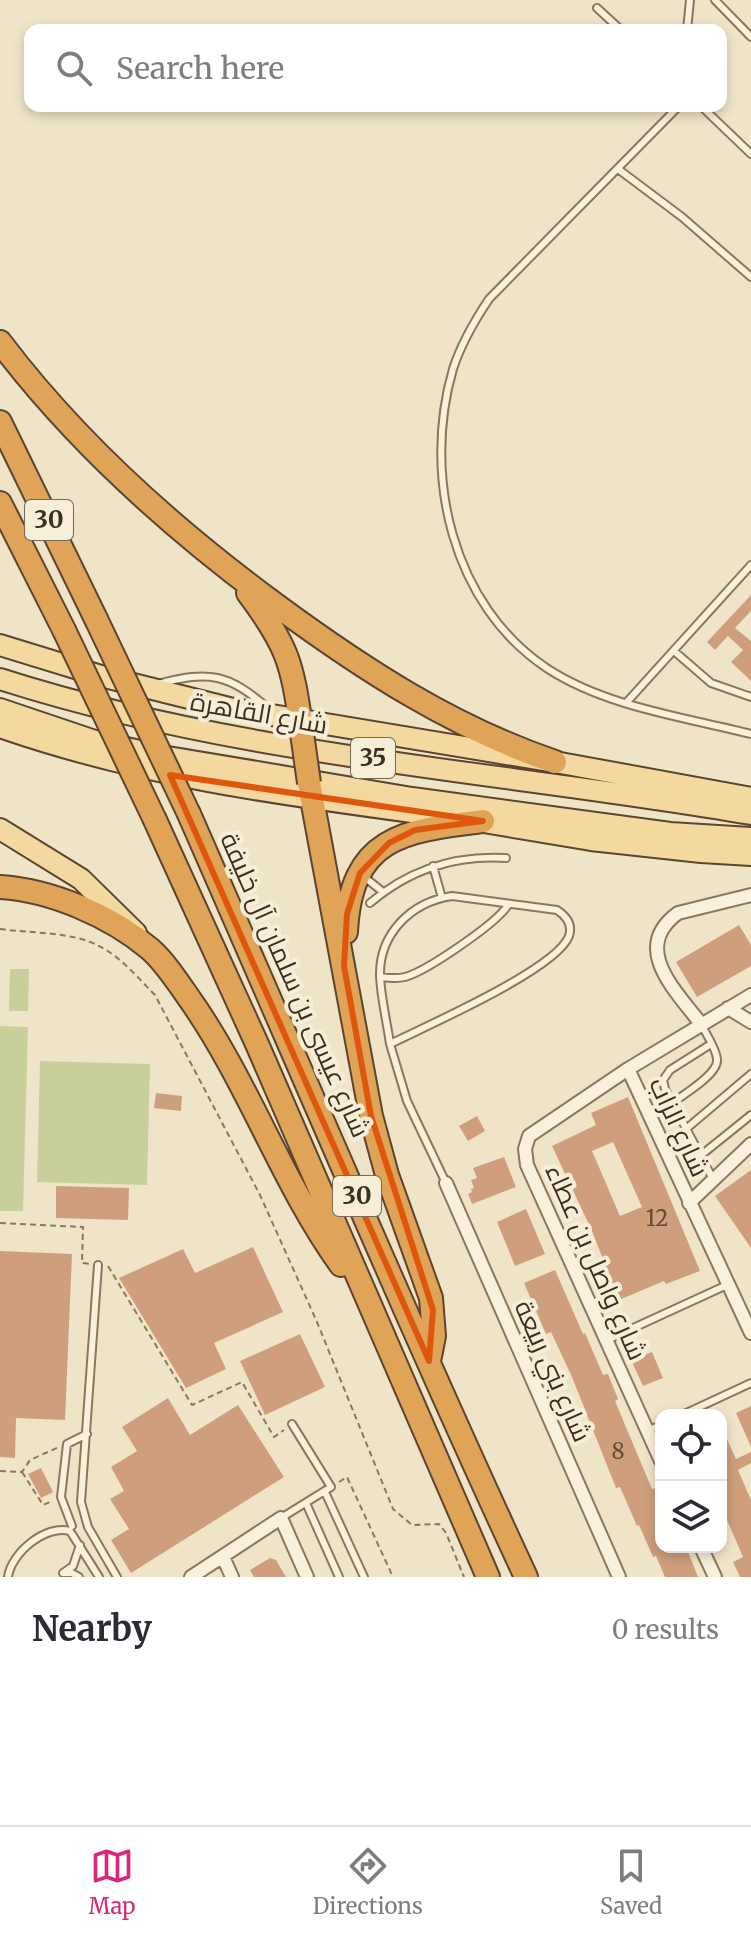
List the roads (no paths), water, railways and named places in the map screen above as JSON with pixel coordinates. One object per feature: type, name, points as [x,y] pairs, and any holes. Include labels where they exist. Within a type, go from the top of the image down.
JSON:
[{"type":"highway","points":[[0,342],[22,371],[126,481],[171,523],[233,573],[325,641],[398,689],[476,730],[555,762]]},
{"type":"highway","name":"شارع عيسى بن سلمان آل خليفة","points":[[0,422],[189,814],[453,1420],[526,1577]]},
{"type":"highway","name":"30","points":[[0,503],[155,820],[257,1044],[488,1577]]},
{"type":"highway","points":[[233,573],[282,643],[294,677],[311,790],[379,1149],[431,1298],[434,1336],[429,1361]]},
{"type":"highway","points":[[344,966],[349,900],[360,873],[378,851],[402,835],[483,821]]},
{"type":"highway","points":[[0,887],[33,892],[79,906],[150,949],[211,1031],[317,1229],[363,1294]]},
{"type":"main road","points":[[0,645],[186,699],[300,722],[555,762],[751,798]]},
{"type":"main road","name":"شارع القاهرة","points":[[0,679],[57,697],[184,728],[751,814]]},
{"type":"main road","name":"35","points":[[0,709],[95,741],[162,756],[428,800],[659,831],[751,838]]},
{"type":"main road","name":"35","points":[[0,727],[150,771],[311,790],[591,840],[751,855]]},
{"type":"main road","points":[[0,829],[81,879],[118,913],[150,949]]},
{"type":"street","points":[[701,1024],[661,971],[656,949],[658,939],[669,920],[678,913],[751,895]]},
{"type":"street","name":"شارع واصل بن عطاء","points":[[655,1448],[527,1165],[525,1149],[529,1136],[628,1069],[751,995]]},
{"type":"street","points":[[728,1008],[751,1022]]},
{"type":"street","name":"شارع الزاب","points":[[628,1069],[751,1333]]},
{"type":"street","name":"شارع الزاب","points":[[689,1203],[751,1144]]},
{"type":"street","name":"شارع بني ربيعة","points":[[446,1183],[619,1577]]},
{"type":"street","points":[[191,1577],[281,1518],[307,1577]]},
{"type":"street","points":[[704,1553],[715,1577]]},
{"type":"street","points":[[223,1557],[232,1577]]},
{"type":"lane","points":[[688,24],[690,0]]},
{"type":"lane","points":[[715,0],[751,37]]},
{"type":"lane","points":[[597,8],[614,24]]},
{"type":"lane","points":[[673,112],[489,299],[478,316],[453,369],[445,411],[442,461],[446,509],[458,554],[479,597],[527,652],[547,668],[574,684],[626,703],[751,734]]},
{"type":"lane","points":[[707,112],[750,152]]},
{"type":"lane","points":[[618,169],[682,217],[751,277]]},
{"type":"lane","points":[[626,703],[751,565]]},
{"type":"lane","points":[[674,651],[711,683],[751,697]]},
{"type":"lane","points":[[370,903],[407,877],[433,866],[469,858],[506,858]]},
{"type":"lane","points":[[433,866],[442,898]]},
{"type":"lane","points":[[360,873],[383,892]]},
{"type":"lane","points":[[390,1044],[527,974],[569,937],[570,924],[563,913],[461,897],[442,898],[422,905],[397,926],[386,945],[380,977],[390,1044],[407,1101],[446,1183]]},
{"type":"lane","points":[[380,977],[398,978],[415,973],[491,924],[508,905]]},
{"type":"lane","points":[[672,1103],[715,1070],[717,1057],[701,1024]]},
{"type":"lane","points":[[711,1044],[666,1072],[663,1085],[714,1181]]},
{"type":"lane","points":[[686,1129],[751,1074]]},
{"type":"lane","points":[[700,1156],[751,1115]]},
{"type":"lane","points":[[98,1265],[81,1502],[88,1527],[117,1577]]},
{"type":"lane","points":[[607,1340],[729,1284]]},
{"type":"lane","points":[[695,1409],[751,1383]]},
{"type":"lane","points":[[292,1424],[328,1489],[364,1577]]},
{"type":"lane","points":[[647,1431],[655,1428]]},
{"type":"lane","points":[[72,1526],[61,1497],[67,1444],[87,1434]]},
{"type":"lane","points":[[281,1518],[328,1489]]},
{"type":"lane","points":[[306,1503],[339,1577]]},
{"type":"lane","points":[[8,1577],[15,1557],[49,1533],[72,1526],[88,1527]]},
{"type":"lane","points":[[63,1529],[70,1531],[99,1577]]},
{"type":"lane","points":[[79,1577],[63,1573],[73,1566],[80,1545]]}]
